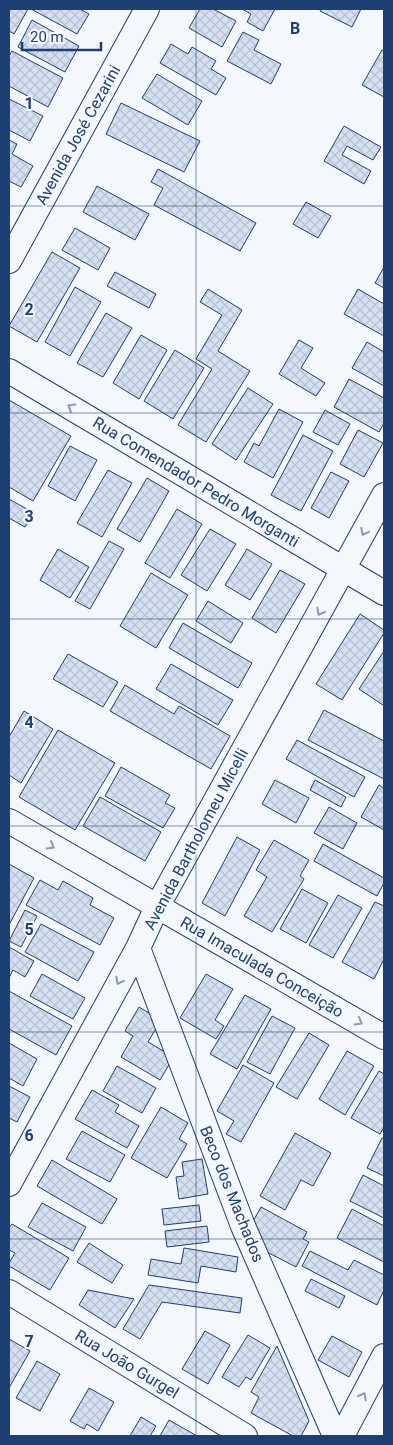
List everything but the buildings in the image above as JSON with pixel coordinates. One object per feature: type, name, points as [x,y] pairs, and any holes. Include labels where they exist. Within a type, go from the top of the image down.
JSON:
[{"type":"street","name":"Avenida José Cezarini","points":[[9,261],[147,9]]},
{"type":"street","name":"Rua Comendador Pedro Morganti","points":[[9,370],[384,593]]},
{"type":"street","name":"Avenida Bartholomeu Micelli","points":[[9,1184],[138,948],[157,907],[384,495]]},
{"type":"street","name":"Rua Imaculada Conceição","points":[[9,821],[384,1037]]},
{"type":"street","name":"Beco dos Machados","points":[[138,948],[242,1226],[335,1436]]},
{"type":"street","name":"Rua João Gurgel","points":[[9,1292],[245,1436]]},
{"type":"street","points":[[342,1436],[384,1356]]}]
